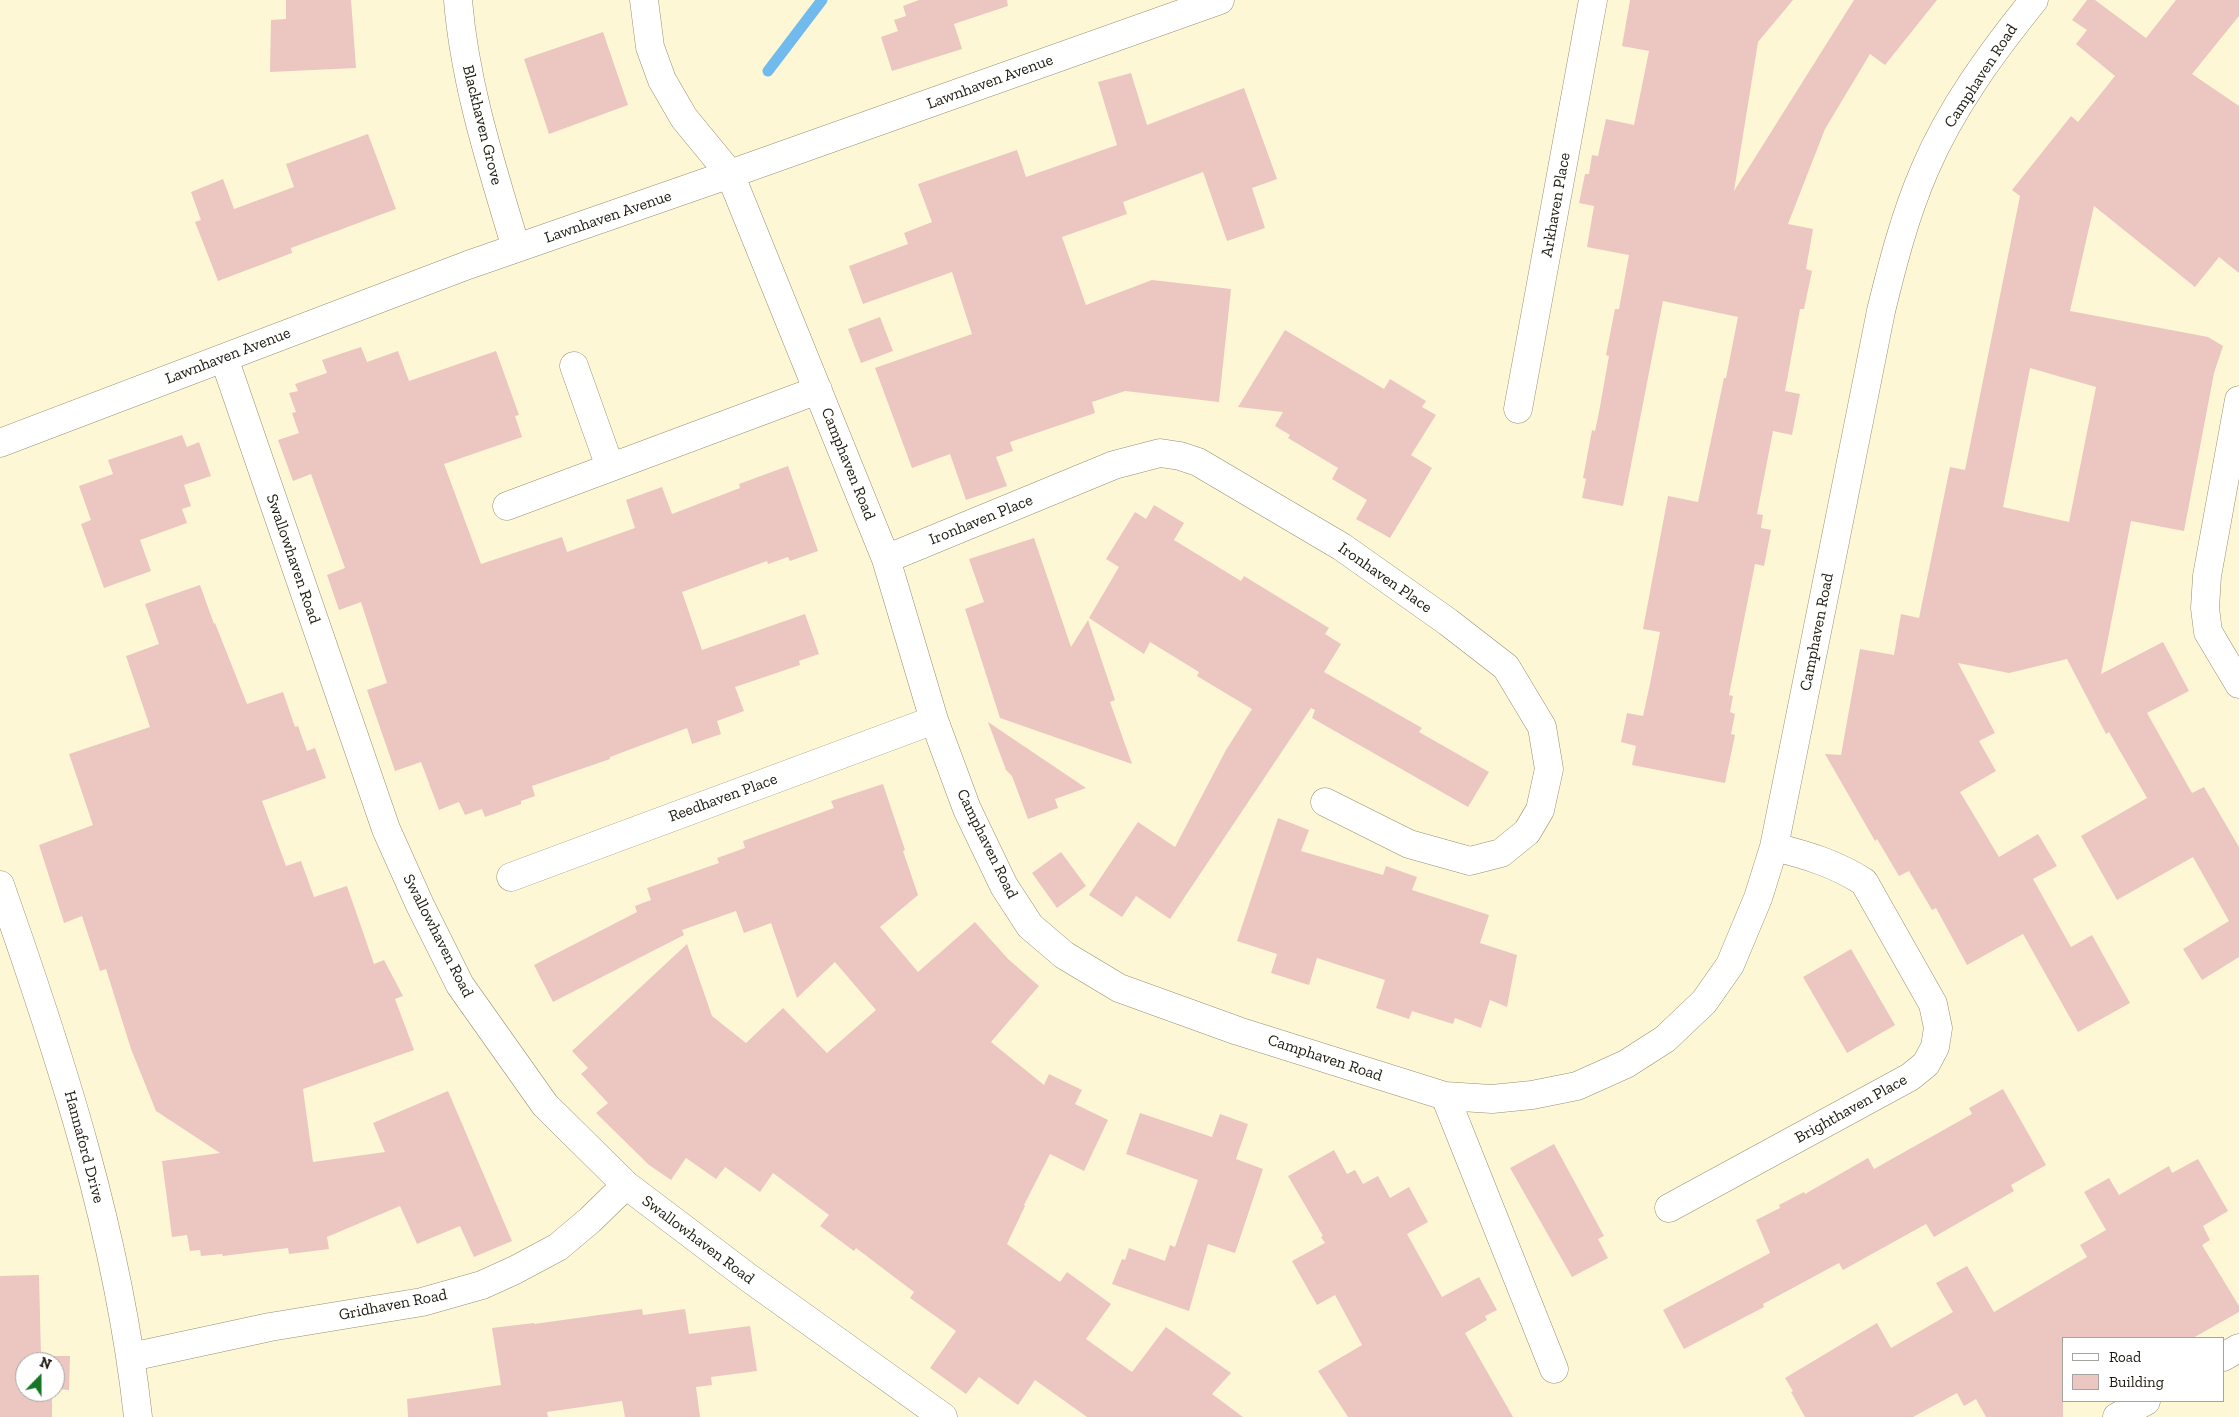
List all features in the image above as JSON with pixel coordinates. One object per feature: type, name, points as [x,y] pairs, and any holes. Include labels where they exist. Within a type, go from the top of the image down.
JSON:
[{"type":"street","name":"Blackhaven Grove","points":[[458,0],[460,34],[474,104],[516,248]]},
{"type":"street","name":"Camphaven Road","points":[[644,0],[650,46],[662,80],[684,118],[730,174],[886,559],[934,720],[967,809],[1004,886],[1030,926],[1064,955],[1118,988],[1238,1031],[1445,1096],[1492,1099],[1532,1095],[1577,1086],[1626,1064],[1666,1039],[1704,1002],[1730,965],[1758,898],[1774,847],[1881,311],[1899,236],[1925,168],[1957,107],[2011,28],[2034,0]]},
{"type":"street","name":"Lawnhaven Avenue","points":[[0,442],[516,248],[1220,0]]},
{"type":"street","name":"Arkhaven Place","points":[[1518,409],[1593,0]]},
{"type":"street","name":"Swallowhaven Road","points":[[224,358],[386,829],[420,905],[460,985],[545,1105],[626,1185],[748,1278],[943,1417]]},
{"type":"street","points":[[574,366],[610,467]]},
{"type":"street","name":"Camphaven Road","points":[[507,506],[818,390]]},
{"type":"street","points":[[2239,400],[2206,576],[2205,608],[2208,632],[2239,684]]},
{"type":"street","name":"Ironhaven Place","points":[[886,559],[1114,465],[1160,453],[1180,456],[1198,462],[1342,547],[1448,622],[1506,668],[1542,728],[1549,770],[1540,810],[1527,832],[1501,853],[1470,861],[1409,844],[1325,802]]},
{"type":"street","name":"Reedhaven Place","points":[[511,877],[934,720]]},
{"type":"street","name":"Brighthaven Place","points":[[1669,1208],[1910,1078],[1926,1064],[1935,1047],[1938,1028],[1933,1004],[1864,882],[1846,870],[1810,855],[1774,847]]},
{"type":"street","name":"Hannaford Drive","points":[[0,884],[39,995],[86,1150],[114,1265],[131,1357],[138,1417]]},
{"type":"street","points":[[1445,1096],[1554,1370]]},
{"type":"street","name":"Gridhaven Road","points":[[131,1357],[270,1326],[422,1302],[482,1285],[558,1247],[590,1220],[626,1185]]},
{"type":"street","points":[[2224,1356],[2239,1348]]},
{"type":"street","points":[[2117,1417],[2144,1402]]},
{"type":"building","points":[[286,0],[351,0],[356,68],[270,72],[271,20],[286,19]]},
{"type":"building","points":[[919,0],[1007,0],[1008,6],[954,24],[962,49],[892,71],[881,37],[898,31],[894,20],[906,16],[903,6]]},
{"type":"building","points":[[1630,0],[1793,0],[1758,42],[1734,191],[1854,0],[1937,0],[1885,65],[1870,54],[1825,129],[1788,224],[1813,229],[1806,269],[1812,271],[1804,309],[1800,309],[1785,391],[1800,394],[1792,435],[1773,431],[1757,514],[1763,515],[1761,528],[1771,530],[1764,566],[1755,564],[1729,695],[1733,696],[1730,712],[1735,714],[1731,734],[1735,735],[1725,783],[1632,765],[1636,746],[1621,742],[1627,713],[1643,716],[1660,632],[1643,629],[1668,496],[1698,502],[1738,317],[1663,301],[1623,506],[1582,498],[1586,479],[1583,478],[1592,430],[1595,431],[1609,356],[1606,355],[1615,309],[1619,309],[1629,255],[1587,247],[1594,206],[1579,203],[1585,174],[1589,174],[1592,155],[1598,156],[1606,119],[1634,125],[1649,51],[1622,46]]},
{"type":"building","points":[[2087,0],[2095,0],[2146,38],[2176,0],[2239,0],[2239,16],[2192,74],[2239,106],[2239,273],[2219,257],[2195,287],[2094,206],[2070,311],[2208,337],[2223,346],[2214,373],[2184,531],[2131,521],[2101,674],[2163,642],[2189,691],[2147,713],[2192,793],[2204,787],[2239,847],[2239,957],[2202,980],[2183,949],[2229,921],[2193,857],[2117,900],[2081,836],[2147,798],[2109,732],[2106,734],[2067,659],[2009,673],[1958,663],[1995,733],[1979,741],[1996,771],[1960,792],[1999,857],[2038,834],[2057,866],[2033,879],[2071,947],[2092,935],[2130,1003],[2078,1032],[2023,934],[1967,965],[1936,908],[1932,910],[1909,871],[1899,876],[1877,839],[1875,841],[1825,754],[1841,755],[1860,649],[1894,655],[1901,614],[1919,618],[1950,467],[1965,470],[2020,196],[2012,190],[2071,116],[2078,122],[2115,76],[2076,44],[2087,30],[2072,20]],"holes":[[[2030,368],[2096,387],[2069,522],[2003,507]]]},
{"type":"building","points":[[603,32],[628,105],[549,134],[524,59]]},
{"type":"building","points":[[1131,73],[1147,125],[1244,88],[1277,179],[1252,188],[1265,228],[1227,241],[1203,172],[1123,202],[1127,214],[1062,237],[1086,305],[1152,280],[1231,289],[1219,402],[1125,391],[1092,402],[1095,413],[1010,442],[1013,451],[996,457],[1007,486],[966,500],[950,454],[912,468],[875,368],[972,334],[952,272],[863,304],[849,266],[908,244],[904,233],[932,222],[918,184],[1017,150],[1026,177],[1117,145],[1098,82]]},
{"type":"building","points":[[368,134],[396,209],[291,248],[292,253],[218,281],[195,222],[201,220],[191,192],[223,179],[234,209],[294,187],[286,164]]},
{"type":"building","points":[[880,317],[893,351],[861,363],[848,329]]},
{"type":"building","points":[[1285,330],[1384,389],[1390,379],[1426,401],[1422,407],[1436,415],[1411,455],[1432,468],[1390,538],[1356,519],[1367,500],[1332,479],[1338,468],[1288,438],[1290,435],[1275,426],[1283,412],[1238,407]]},
{"type":"building","points":[[361,347],[367,362],[398,351],[409,381],[496,351],[519,415],[515,416],[522,437],[444,464],[481,564],[562,537],[567,552],[635,528],[626,500],[662,487],[672,514],[740,488],[739,484],[788,466],[818,551],[790,561],[788,557],[768,564],[767,561],[682,592],[702,650],[805,614],[819,654],[799,661],[800,665],[735,687],[744,711],[717,721],[721,734],[692,744],[687,728],[610,757],[610,759],[532,786],[535,796],[521,801],[521,804],[485,817],[482,809],[465,815],[459,802],[439,810],[421,762],[395,771],[367,690],[387,683],[361,602],[339,610],[327,575],[345,568],[311,474],[293,481],[278,440],[299,433],[292,413],[296,412],[289,393],[298,391],[295,384],[327,373],[322,360]]},
{"type":"building","points":[[182,435],[187,447],[199,442],[211,476],[184,485],[191,506],[182,509],[187,523],[140,540],[151,571],[104,588],[81,524],[91,520],[79,486],[113,474],[108,460]]},
{"type":"building","points":[[1154,505],[1184,523],[1174,540],[1241,581],[1244,576],[1329,628],[1325,634],[1341,644],[1324,672],[1422,728],[1419,732],[1489,772],[1468,807],[1312,718],[1315,710],[1311,708],[1170,919],[1136,896],[1122,917],[1089,895],[1138,822],[1175,847],[1226,750],[1252,709],[1197,676],[1199,672],[1150,642],[1144,654],[1089,618],[1119,567],[1106,559],[1135,512],[1146,519]]},
{"type":"building","points":[[1034,538],[1071,647],[1088,620],[1115,700],[1110,702],[1132,764],[1000,718],[965,609],[984,602],[969,559]]},
{"type":"building","points":[[200,585],[247,704],[283,692],[295,727],[298,726],[307,751],[315,748],[326,778],[262,801],[286,866],[301,861],[314,897],[347,886],[374,964],[384,960],[403,996],[395,999],[414,1050],[303,1089],[313,1162],[385,1152],[373,1123],[448,1091],[512,1241],[474,1257],[460,1226],[417,1244],[400,1206],[327,1237],[329,1249],[289,1254],[288,1248],[223,1256],[222,1254],[201,1256],[200,1250],[190,1251],[187,1235],[172,1237],[162,1161],[220,1153],[156,1111],[131,1049],[106,969],[100,971],[82,916],[64,923],[39,845],[93,825],[69,754],[150,727],[126,656],[159,644],[145,604]]},
{"type":"building","points":[[988,722],[1086,788],[1055,799],[1058,808],[1028,819],[1012,776],[1006,770]]},
{"type":"building","points":[[883,784],[918,895],[880,927],[918,972],[975,922],[1008,959],[1039,986],[991,1042],[1044,1085],[1049,1074],[1082,1090],[1075,1104],[1108,1120],[1084,1171],[1050,1154],[1007,1244],[1060,1282],[1067,1272],[1111,1304],[1086,1339],[1132,1372],[1166,1327],[1231,1373],[1212,1394],[1243,1417],[1087,1417],[1035,1380],[1018,1405],[979,1377],[966,1394],[930,1368],[956,1331],[910,1298],[914,1292],[856,1248],[854,1251],[820,1226],[829,1215],[773,1173],[760,1192],[725,1167],[716,1179],[686,1158],[671,1180],[649,1165],[596,1113],[608,1103],[581,1074],[588,1068],[572,1051],[687,944],[712,1016],[746,1043],[783,1008],[827,1053],[876,1010],[835,962],[797,998],[771,923],[744,933],[736,911],[682,930],[684,935],[553,1002],[534,965],[637,912],[635,906],[651,900],[647,888],[719,863],[717,858],[745,848],[743,841],[834,808],[831,801]]},
{"type":"building","points":[[1278,818],[1309,830],[1301,851],[1383,875],[1386,866],[1417,877],[1412,890],[1489,915],[1480,943],[1517,955],[1507,1007],[1490,1000],[1481,1028],[1455,1018],[1453,1024],[1412,1011],[1409,1019],[1376,1008],[1385,980],[1317,958],[1309,985],[1271,973],[1277,954],[1237,941]]},
{"type":"building","points":[[1061,852],[1086,886],[1057,908],[1032,873]]},
{"type":"building","points":[[1851,949],[1895,1025],[1847,1053],[1803,977]]},
{"type":"building","points":[[2003,1089],[2046,1165],[2011,1185],[2014,1191],[1934,1237],[1926,1224],[1843,1270],[1839,1263],[1763,1304],[1764,1307],[1684,1349],[1663,1310],[1770,1253],[1756,1220],[1780,1208],[1779,1205],[1804,1192],[1805,1194],[1868,1158],[1874,1169],[1972,1114],[1969,1108]]},
{"type":"building","points":[[1140,1113],[1212,1137],[1220,1114],[1248,1124],[1236,1159],[1263,1169],[1235,1253],[1208,1244],[1189,1311],[1112,1284],[1122,1259],[1125,1260],[1129,1248],[1165,1261],[1170,1245],[1175,1247],[1198,1180],[1126,1154]]},
{"type":"building","points":[[1554,1144],[1604,1236],[1598,1239],[1608,1258],[1572,1277],[1510,1168]]},
{"type":"building","points":[[1334,1150],[1347,1174],[1355,1170],[1363,1184],[1378,1176],[1390,1198],[1409,1187],[1428,1222],[1407,1234],[1442,1297],[1479,1277],[1497,1310],[1485,1316],[1487,1320],[1465,1333],[1513,1417],[1348,1417],[1318,1371],[1362,1345],[1335,1295],[1317,1305],[1292,1261],[1325,1243],[1321,1237],[1323,1236],[1288,1176]]},
{"type":"building","points":[[2198,1159],[2228,1211],[2203,1226],[2210,1240],[2202,1245],[2239,1306],[2239,1312],[2195,1337],[2062,1337],[2063,1417],[1986,1417],[1976,1399],[1964,1406],[1957,1393],[1913,1417],[1805,1417],[1785,1378],[1877,1323],[1891,1348],[1953,1312],[1936,1283],[1967,1266],[1994,1312],[2087,1257],[2080,1245],[2106,1230],[2084,1192],[2109,1178],[2119,1195],[2169,1166],[2172,1173]]},
{"type":"building","points":[[39,1275],[41,1352],[15,1352],[15,1402],[52,1402],[52,1417],[0,1417],[0,1276]]},
{"type":"building","points":[[642,1309],[643,1315],[685,1309],[689,1334],[750,1326],[757,1371],[711,1377],[712,1385],[696,1387],[700,1417],[625,1417],[622,1401],[547,1412],[548,1417],[408,1417],[407,1399],[501,1385],[492,1328]]},
{"type":"building","points":[[65,1356],[70,1356],[69,1390],[65,1390]]},
{"type":"waterway","points":[[768,71],[822,0]]}]
